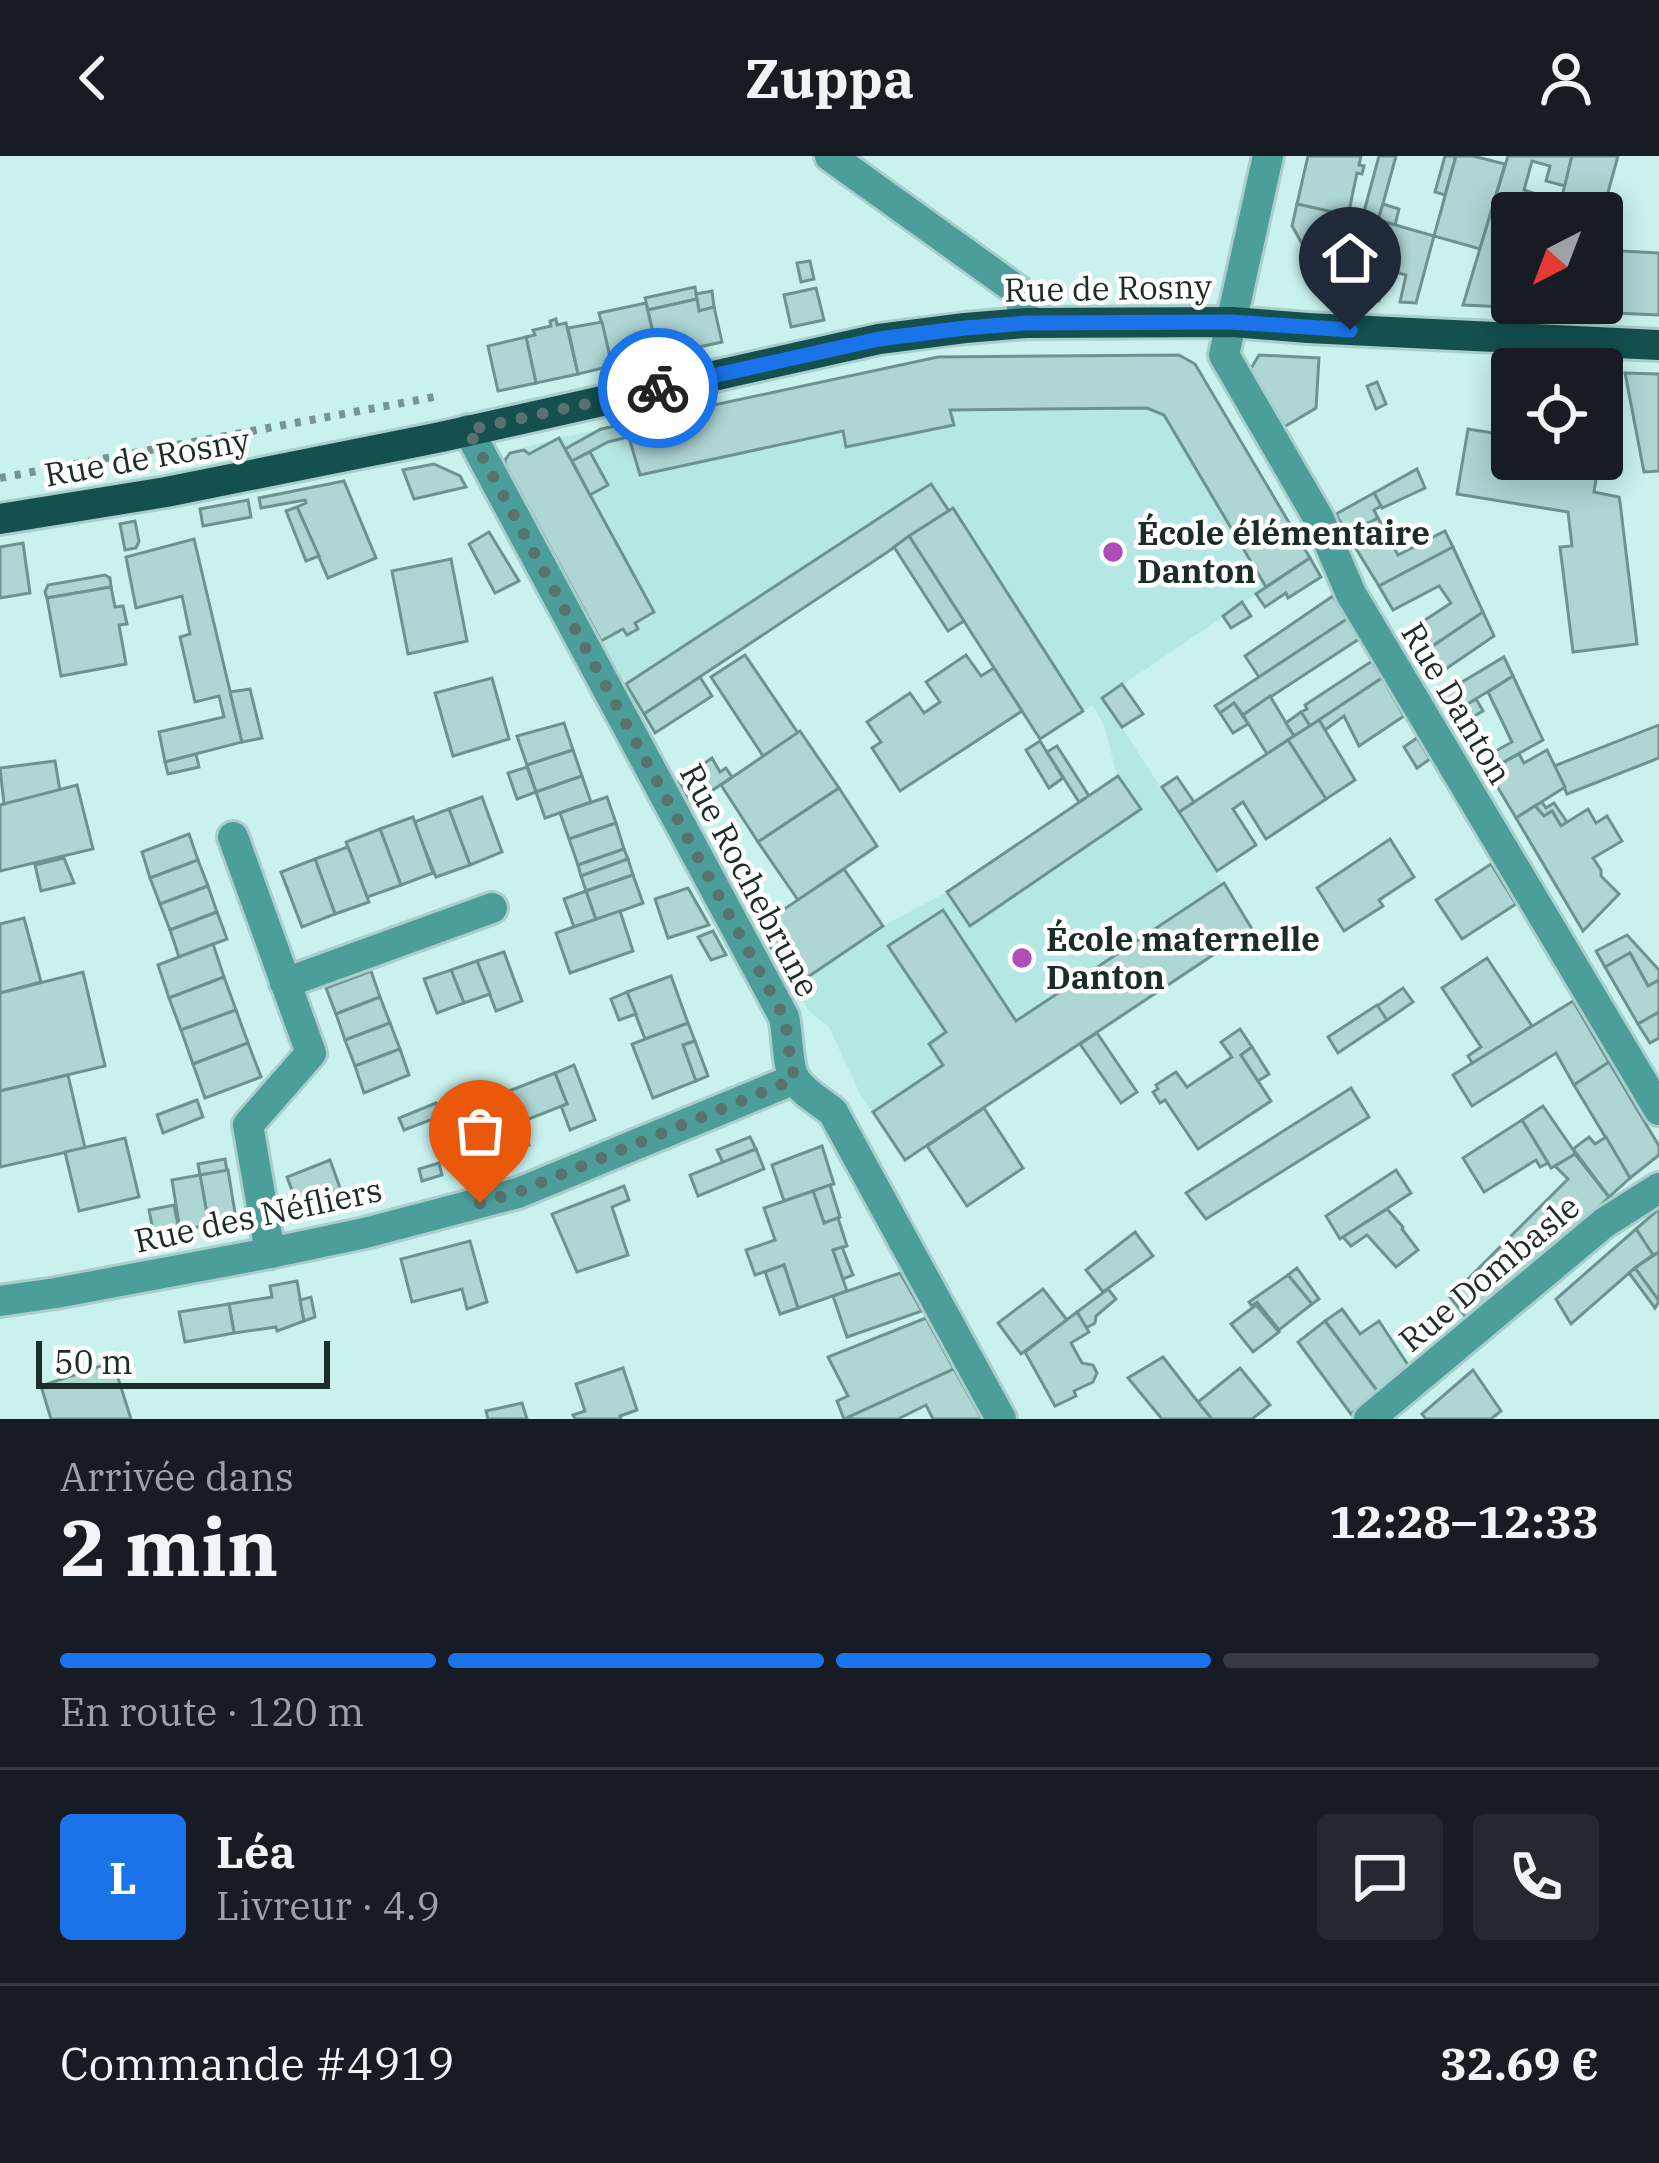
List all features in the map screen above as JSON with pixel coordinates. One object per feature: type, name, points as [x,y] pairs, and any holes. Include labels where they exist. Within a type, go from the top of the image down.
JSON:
[{"type":"main road","name":"Rue de Rosny","points":[[0,519],[166,492],[471,430],[879,339],[965,328],[1026,323],[1232,322],[1659,345]]},
{"type":"street","points":[[830,156],[1018,291],[1026,323]]},
{"type":"street","name":"Rue Danton","points":[[1268,156],[1224,355],[1319,520],[1351,594],[1659,1110]]},
{"type":"street","name":"Rue Rochebrune","points":[[471,430],[784,1017],[795,1079]]},
{"type":"street","points":[[233,837],[311,1053],[248,1125],[270,1253]]},
{"type":"street","points":[[286,983],[492,908]]},
{"type":"street","points":[[795,1079],[833,1112],[1001,1419]]},
{"type":"street","name":"Rue des Néfliers","points":[[0,1300],[270,1253],[518,1192],[795,1079]]},
{"type":"street","name":"Rue Dombasle","points":[[1369,1419],[1604,1223],[1659,1188]]},
{"type":"path","points":[[0,478],[434,397],[471,430]]},
{"type":"shaded area","name":"École élémentaire Danton","points":[[1179,355],[1195,364],[1310,558],[1103,698],[1252,929],[905,1160],[860,1094],[829,1027],[810,1012],[793,987],[883,926],[947,892],[1117,776],[1105,728],[1093,705],[1040,739],[909,536],[644,714],[505,460],[515,450],[559,438],[938,357]]},
{"type":"building","points":[[1308,156],[1361,156],[1359,165],[1364,166],[1362,174],[1357,173],[1348,216],[1297,204]]},
{"type":"building","points":[[1379,156],[1396,156],[1378,222],[1362,219]]},
{"type":"building","points":[[1445,156],[1456,156],[1445,195],[1435,192]]},
{"type":"building","points":[[1456,156],[1505,164],[1497,192],[1491,192],[1491,212],[1480,249],[1434,236]]},
{"type":"building","points":[[1508,156],[1572,156],[1565,186],[1546,181],[1550,166],[1532,161],[1524,190],[1530,192],[1497,192]]},
{"type":"building","points":[[1572,156],[1618,156],[1608,192],[1563,192]]},
{"type":"building","points":[[1297,204],[1378,222],[1368,259],[1307,252],[1292,226]]},
{"type":"building","points":[[1383,204],[1399,209],[1395,225],[1378,220]]},
{"type":"building","points":[[1491,212],[1491,306],[1463,305]]},
{"type":"building","points":[[1378,220],[1434,236],[1416,303],[1400,302],[1406,275],[1392,271],[1394,261],[1390,260],[1379,301],[1356,300]]},
{"type":"building","points":[[1623,251],[1659,253],[1659,315],[1623,313]]},
{"type":"building","points":[[810,261],[814,279],[801,282],[797,263]]},
{"type":"building","points":[[695,287],[697,299],[648,310],[645,298]]},
{"type":"building","points":[[816,288],[824,320],[791,327],[784,295]]},
{"type":"building","points":[[712,291],[714,307],[699,311],[696,294]]},
{"type":"building","points":[[697,299],[699,311],[714,307],[722,342],[658,356],[648,310]]},
{"type":"building","points":[[646,303],[658,356],[612,366],[599,313]]},
{"type":"building","points":[[556,319],[557,325],[566,323],[578,374],[536,383],[526,337]]},
{"type":"building","points":[[602,322],[612,366],[578,374],[568,328]]},
{"type":"building","points":[[526,337],[536,383],[498,391],[488,346]]},
{"type":"building","points":[[1179,355],[1195,364],[1310,558],[1266,587],[1164,415],[1147,408],[950,410],[954,425],[846,447],[843,431],[640,475],[625,424],[938,357]]},
{"type":"building","points":[[1259,355],[1319,358],[1316,408],[1284,427],[1250,370]]},
{"type":"building","points":[[1625,373],[1659,374],[1659,471],[1644,472]]},
{"type":"building","points":[[1377,382],[1386,404],[1376,409],[1367,386]]},
{"type":"building","points":[[625,424],[628,437],[572,461],[565,449],[601,429]]},
{"type":"building","points":[[1468,429],[1491,433],[1491,480],[1596,480],[1594,492],[1619,497],[1637,644],[1573,652],[1560,547],[1572,546],[1568,512],[1457,494]]},
{"type":"building","points":[[559,438],[654,612],[635,623],[638,629],[627,635],[623,629],[601,641],[506,466],[510,453],[524,450],[529,454]]},
{"type":"building","points":[[590,452],[608,485],[590,495],[572,461]]},
{"type":"building","points":[[434,464],[460,476],[466,487],[414,499],[403,470]]},
{"type":"building","points":[[1417,469],[1425,488],[1382,508],[1374,493]]},
{"type":"building","points":[[344,481],[376,558],[328,578],[297,507],[305,500],[261,508],[259,498]]},
{"type":"building","points":[[931,484],[949,511],[644,714],[626,684]]},
{"type":"building","points":[[1374,493],[1381,506],[1374,510],[1378,518],[1347,534],[1336,514]]},
{"type":"building","points":[[248,500],[251,517],[203,526],[200,509]]},
{"type":"building","points":[[297,507],[319,556],[306,561],[286,511]]},
{"type":"building","points":[[953,508],[1083,711],[1040,739],[909,536]]},
{"type":"building","points":[[1378,518],[1398,555],[1445,531],[1453,547],[1379,586],[1347,534]]},
{"type":"building","points":[[135,521],[139,541],[136,548],[125,550],[120,524]]},
{"type":"building","points":[[489,532],[519,581],[495,593],[469,544]]},
{"type":"building","points":[[909,536],[964,621],[948,631],[894,547]]},
{"type":"building","points":[[194,539],[242,742],[165,762],[159,732],[224,717],[219,696],[195,702],[180,637],[190,634],[182,596],[136,608],[126,557]]},
{"type":"building","points":[[23,543],[30,593],[0,598],[0,547]]},
{"type":"building","points":[[1453,547],[1483,612],[1415,658],[1402,635],[1451,603],[1439,586],[1393,610],[1379,586]]},
{"type":"building","points":[[1310,558],[1321,577],[1265,607],[1256,594]]},
{"type":"building","points":[[451,559],[467,641],[408,654],[392,571]]},
{"type":"building","points":[[105,575],[111,587],[47,598],[48,585]]},
{"type":"building","points":[[111,587],[115,607],[123,606],[127,624],[119,625],[126,664],[61,676],[47,598]]},
{"type":"building","points":[[1333,596],[1347,619],[1259,677],[1245,656]]},
{"type":"building","points":[[1242,602],[1251,616],[1231,628],[1223,616]]},
{"type":"building","points":[[1483,612],[1494,636],[1428,681],[1415,658]]},
{"type":"building","points":[[1347,619],[1359,639],[1243,715],[1234,703],[1220,713],[1215,706]]},
{"type":"building","points":[[745,655],[798,733],[763,756],[711,677]]},
{"type":"building","points":[[966,655],[981,676],[994,668],[1022,711],[900,791],[872,748],[881,742],[867,722],[910,693],[924,713],[940,702],[926,682]]},
{"type":"building","points":[[1504,657],[1513,676],[1453,713],[1442,694]]},
{"type":"building","points":[[1372,661],[1382,678],[1310,726],[1301,712],[1307,709],[1305,705]]},
{"type":"building","points":[[1513,676],[1543,740],[1500,764],[1494,752],[1512,742],[1488,692]]},
{"type":"building","points":[[700,677],[712,696],[655,733],[644,714]]},
{"type":"building","points":[[492,678],[509,739],[453,756],[435,693]]},
{"type":"building","points":[[1382,678],[1404,716],[1359,746],[1344,716],[1325,730],[1319,720]]},
{"type":"building","points":[[1122,684],[1143,714],[1122,727],[1102,698]]},
{"type":"building","points":[[250,689],[262,738],[242,742],[230,692]]},
{"type":"building","points":[[1270,696],[1294,736],[1267,754],[1243,715]]},
{"type":"building","points":[[1476,699],[1483,711],[1460,724],[1453,713]]},
{"type":"building","points":[[1234,703],[1248,724],[1233,733],[1220,713]]},
{"type":"building","points":[[1301,712],[1310,726],[1294,736],[1286,723]]},
{"type":"building","points":[[1319,720],[1355,780],[1326,799],[1288,740]]},
{"type":"building","points":[[564,723],[573,750],[527,765],[517,736]]},
{"type":"building","points":[[1659,725],[1659,758],[1567,794],[1554,766]]},
{"type":"building","points":[[800,731],[839,788],[758,842],[721,785]]},
{"type":"building","points":[[1417,738],[1430,759],[1417,768],[1404,747]]},
{"type":"building","points":[[1288,740],[1326,799],[1266,839],[1243,802],[1233,809],[1256,845],[1217,871],[1179,812]]},
{"type":"building","points":[[1040,741],[1063,778],[1049,788],[1026,750]]},
{"type":"building","points":[[1057,746],[1089,796],[1079,802],[1047,752]]},
{"type":"building","points":[[573,750],[582,776],[536,792],[527,765]]},
{"type":"building","points":[[1547,750],[1565,787],[1516,818],[1488,771],[1519,754],[1524,763]]},
{"type":"building","points":[[196,754],[199,767],[168,774],[165,762]]},
{"type":"building","points":[[712,758],[720,772],[726,768],[732,777],[692,804],[679,781]]},
{"type":"building","points":[[55,761],[60,791],[4,804],[0,768]]},
{"type":"building","points":[[527,767],[536,792],[517,799],[508,773]]},
{"type":"building","points":[[582,776],[591,802],[545,818],[536,792]]},
{"type":"building","points":[[1118,776],[1141,809],[970,926],[947,892]]},
{"type":"building","points":[[1177,777],[1194,802],[1179,812],[1162,787]]},
{"type":"building","points":[[77,785],[93,849],[0,871],[0,805]]},
{"type":"building","points":[[839,788],[877,846],[798,900],[758,842]]},
{"type":"building","points":[[482,797],[502,852],[470,865],[449,809]]},
{"type":"building","points":[[607,797],[616,823],[569,839],[560,813]]},
{"type":"building","points":[[1542,802],[1546,808],[1554,803],[1567,822],[1561,826],[1552,811],[1544,816],[1535,806]]},
{"type":"building","points":[[1535,806],[1544,816],[1552,811],[1561,826],[1588,809],[1596,823],[1607,816],[1622,841],[1593,858],[1601,876],[1619,894],[1583,931],[1516,818]]},
{"type":"building","points":[[449,809],[470,865],[436,877],[414,822]]},
{"type":"building","points":[[413,817],[433,873],[401,885],[380,829]]},
{"type":"building","points":[[616,823],[624,849],[578,865],[569,839]]},
{"type":"building","points":[[380,829],[401,885],[367,897],[346,842]]},
{"type":"building","points":[[189,834],[198,860],[150,878],[142,852]]},
{"type":"building","points":[[1390,839],[1414,877],[1379,900],[1383,906],[1344,931],[1317,888]]},
{"type":"building","points":[[348,847],[369,902],[335,914],[315,859]]},
{"type":"building","points":[[624,849],[628,859],[581,876],[578,865]]},
{"type":"building","points":[[64,858],[74,883],[41,891],[35,865]]},
{"type":"building","points":[[315,859],[335,914],[302,927],[281,872]]},
{"type":"building","points":[[628,859],[633,875],[586,891],[581,876]]},
{"type":"building","points":[[198,860],[208,886],[160,904],[150,878]]},
{"type":"building","points":[[1491,864],[1516,904],[1462,939],[1436,900]]},
{"type":"building","points":[[844,869],[883,926],[793,987],[759,926]]},
{"type":"building","points":[[633,875],[643,903],[596,920],[586,891]]},
{"type":"building","points":[[1224,883],[1252,929],[905,1160],[873,1112],[943,1065],[929,1044],[946,1032],[888,946],[943,910],[1016,1021]]},
{"type":"building","points":[[208,886],[217,912],[170,930],[160,904]]},
{"type":"building","points":[[688,888],[709,925],[668,938],[655,899]]},
{"type":"building","points":[[586,891],[596,920],[574,927],[564,899]]},
{"type":"building","points":[[620,911],[633,951],[570,973],[556,933]]},
{"type":"building","points":[[217,912],[227,939],[179,957],[170,930]]},
{"type":"building","points":[[24,918],[41,982],[0,993],[0,924]]},
{"type":"building","points":[[713,931],[726,955],[711,960],[698,937]]},
{"type":"building","points":[[1627,935],[1659,970],[1659,980],[1648,986],[1630,953],[1605,967],[1596,951]]},
{"type":"building","points":[[213,944],[224,977],[169,998],[158,965]]},
{"type":"building","points":[[504,952],[522,1001],[496,1011],[477,961]]},
{"type":"building","points":[[1630,953],[1648,986],[1659,980],[1659,1012],[1638,1024],[1605,967]]},
{"type":"building","points":[[1487,958],[1532,1026],[1473,1064],[1468,1056],[1481,1047],[1442,988]]},
{"type":"building","points":[[477,961],[490,994],[464,1003],[451,970]]},
{"type":"building","points":[[451,970],[464,1003],[437,1013],[424,979]]},
{"type":"building","points":[[371,971],[380,997],[336,1014],[326,988]]},
{"type":"building","points":[[83,972],[105,1066],[0,1091],[0,993]]},
{"type":"building","points":[[671,976],[688,1023],[645,1039],[627,992]]},
{"type":"building","points":[[224,977],[236,1010],[181,1030],[169,998]]},
{"type":"building","points":[[1403,988],[1413,1002],[1387,1020],[1377,1006]]},
{"type":"building","points":[[627,992],[636,1014],[619,1020],[611,999]]},
{"type":"building","points":[[380,997],[390,1023],[345,1040],[336,1014]]},
{"type":"building","points":[[1573,1001],[1609,1062],[1574,1085],[1556,1053],[1472,1106],[1453,1075]]},
{"type":"building","points":[[1377,1005],[1387,1020],[1338,1053],[1328,1037]]},
{"type":"building","points":[[236,1010],[248,1043],[193,1064],[181,1030]]},
{"type":"building","points":[[1659,1012],[1659,1038],[1650,1043],[1638,1024]]},
{"type":"building","points":[[390,1023],[400,1049],[355,1066],[345,1040]]},
{"type":"building","points":[[688,1023],[695,1041],[683,1045],[696,1081],[653,1098],[632,1044]]},
{"type":"building","points":[[1240,1029],[1252,1047],[1241,1055],[1271,1101],[1198,1149],[1165,1100],[1160,1103],[1153,1092],[1176,1072],[1187,1087],[1232,1057],[1221,1042]]},
{"type":"building","points":[[1097,1033],[1137,1092],[1121,1103],[1080,1044]]},
{"type":"building","points":[[695,1041],[708,1076],[696,1081],[683,1045]]},
{"type":"building","points":[[248,1043],[261,1077],[205,1098],[193,1064]]},
{"type":"building","points":[[1252,1047],[1269,1074],[1258,1081],[1241,1055]]},
{"type":"building","points":[[400,1049],[409,1075],[364,1093],[355,1066]]},
{"type":"building","points":[[1609,1062],[1659,1146],[1659,1155],[1630,1178],[1574,1085]]},
{"type":"building","points":[[574,1065],[595,1120],[570,1130],[561,1106],[567,1104],[555,1073]]},
{"type":"building","points":[[555,1073],[567,1104],[521,1122],[529,1145],[484,1162],[478,1145],[497,1139],[483,1101]]},
{"type":"building","points":[[68,1075],[85,1148],[0,1167],[0,1091]]},
{"type":"building","points":[[1351,1088],[1369,1117],[1206,1219],[1186,1193]]},
{"type":"building","points":[[197,1100],[203,1117],[163,1133],[157,1115]]},
{"type":"building","points":[[436,1103],[441,1116],[404,1130],[399,1118]]},
{"type":"building","points":[[1543,1106],[1576,1154],[1551,1168],[1522,1120]]},
{"type":"building","points":[[984,1108],[1023,1168],[967,1206],[927,1146]]},
{"type":"building","points":[[1522,1120],[1548,1163],[1540,1167],[1536,1160],[1484,1192],[1463,1158]]},
{"type":"building","points":[[750,1137],[756,1149],[723,1163],[717,1150]]},
{"type":"building","points":[[1589,1137],[1595,1144],[1606,1137],[1630,1178],[1609,1197],[1573,1149]]},
{"type":"building","points":[[125,1138],[139,1197],[79,1211],[65,1152]]},
{"type":"building","points":[[822,1146],[834,1184],[784,1201],[772,1165]]},
{"type":"building","points":[[756,1149],[764,1169],[698,1196],[690,1175]]},
{"type":"building","points":[[1575,1154],[1609,1197],[1527,1279],[1468,1320],[1450,1297],[1568,1179],[1555,1166]]},
{"type":"building","points":[[225,1159],[227,1171],[200,1175],[198,1164]]},
{"type":"building","points":[[330,1160],[343,1196],[300,1211],[287,1177]]},
{"type":"building","points":[[439,1163],[442,1175],[422,1181],[419,1169]]},
{"type":"building","points":[[228,1170],[236,1219],[209,1225],[200,1175]]},
{"type":"building","points":[[1396,1170],[1411,1193],[1340,1239],[1326,1216]]},
{"type":"building","points":[[200,1175],[209,1225],[180,1230],[172,1180]]},
{"type":"building","points":[[830,1185],[840,1217],[824,1223],[813,1191]]},
{"type":"building","points":[[624,1186],[629,1200],[612,1207],[628,1255],[577,1272],[552,1214]]},
{"type":"building","points":[[813,1191],[824,1223],[838,1218],[847,1246],[833,1250],[847,1291],[798,1308],[784,1265],[755,1275],[746,1250],[775,1240],[764,1208]]},
{"type":"building","points":[[174,1205],[179,1230],[154,1235],[149,1210]]},
{"type":"building","points":[[1387,1209],[1418,1250],[1396,1267],[1367,1235],[1351,1246],[1343,1237]]},
{"type":"building","points":[[1659,1209],[1659,1252],[1653,1255],[1636,1229]]},
{"type":"building","points":[[1636,1229],[1653,1255],[1571,1324],[1556,1299]]},
{"type":"building","points":[[1135,1232],[1153,1256],[1103,1292],[1086,1270]]},
{"type":"building","points":[[470,1241],[487,1302],[467,1309],[462,1289],[412,1302],[401,1259]]},
{"type":"building","points":[[842,1247],[853,1275],[843,1279],[833,1250]]},
{"type":"building","points":[[1659,1252],[1659,1301],[1635,1268]]},
{"type":"building","points":[[784,1265],[798,1308],[780,1314],[765,1272]]},
{"type":"building","points":[[1297,1268],[1319,1299],[1312,1304],[1288,1275]]},
{"type":"building","points":[[1635,1268],[1659,1301],[1655,1308],[1629,1273]]},
{"type":"building","points":[[900,1273],[922,1311],[847,1337],[833,1296]]},
{"type":"building","points":[[1288,1275],[1312,1304],[1279,1330],[1257,1302],[1252,1306],[1249,1302]]},
{"type":"building","points":[[297,1281],[304,1321],[277,1331],[276,1327],[234,1333],[229,1304],[272,1297],[270,1286]]},
{"type":"building","points":[[1043,1289],[1067,1320],[1021,1354],[998,1323]]},
{"type":"building","points":[[1108,1289],[1116,1299],[1086,1328],[1077,1312]]},
{"type":"building","points":[[311,1297],[315,1317],[304,1321],[300,1300]]},
{"type":"building","points":[[229,1304],[234,1333],[185,1342],[179,1312]]},
{"type":"building","points":[[1256,1305],[1279,1332],[1253,1352],[1231,1324]]},
{"type":"building","points":[[1342,1309],[1360,1334],[1379,1321],[1410,1368],[1378,1392],[1325,1321]]},
{"type":"building","points":[[1077,1312],[1089,1332],[1071,1343],[1082,1363],[1093,1365],[1097,1373],[1093,1382],[1074,1391],[1076,1396],[1055,1406],[1025,1352]]},
{"type":"building","points":[[926,1318],[954,1369],[844,1419],[837,1401],[848,1396],[828,1357]]},
{"type":"building","points":[[1325,1321],[1378,1392],[1351,1414],[1298,1342]]},
{"type":"building","points":[[1163,1357],[1212,1419],[1162,1419],[1128,1378]]},
{"type":"building","points":[[113,1362],[131,1419],[51,1419],[41,1386]]},
{"type":"building","points":[[623,1368],[637,1410],[621,1419],[575,1419],[573,1415],[585,1411],[576,1384]]},
{"type":"building","points":[[1240,1368],[1270,1405],[1252,1419],[1212,1419],[1198,1402]]},
{"type":"building","points":[[954,1369],[982,1419],[933,1419],[926,1405],[898,1419],[849,1417]]},
{"type":"building","points":[[1473,1370],[1501,1411],[1491,1419],[1426,1419],[1422,1414]]},
{"type":"building","points":[[522,1403],[527,1419],[488,1419],[486,1411]]},
{"type":"way so far","points":[[480,1203],[518,1192],[795,1079],[784,1017],[468,430],[658,388]]},
{"type":"place","name":"École élémentaire Danton","points":[[1113,552]]},
{"type":"place","name":"École maternelle Danton","points":[[1022,958]]},
{"type":"route","points":[[658,388],[879,339],[965,328],[1026,323],[1232,322],[1350,330]]}]
